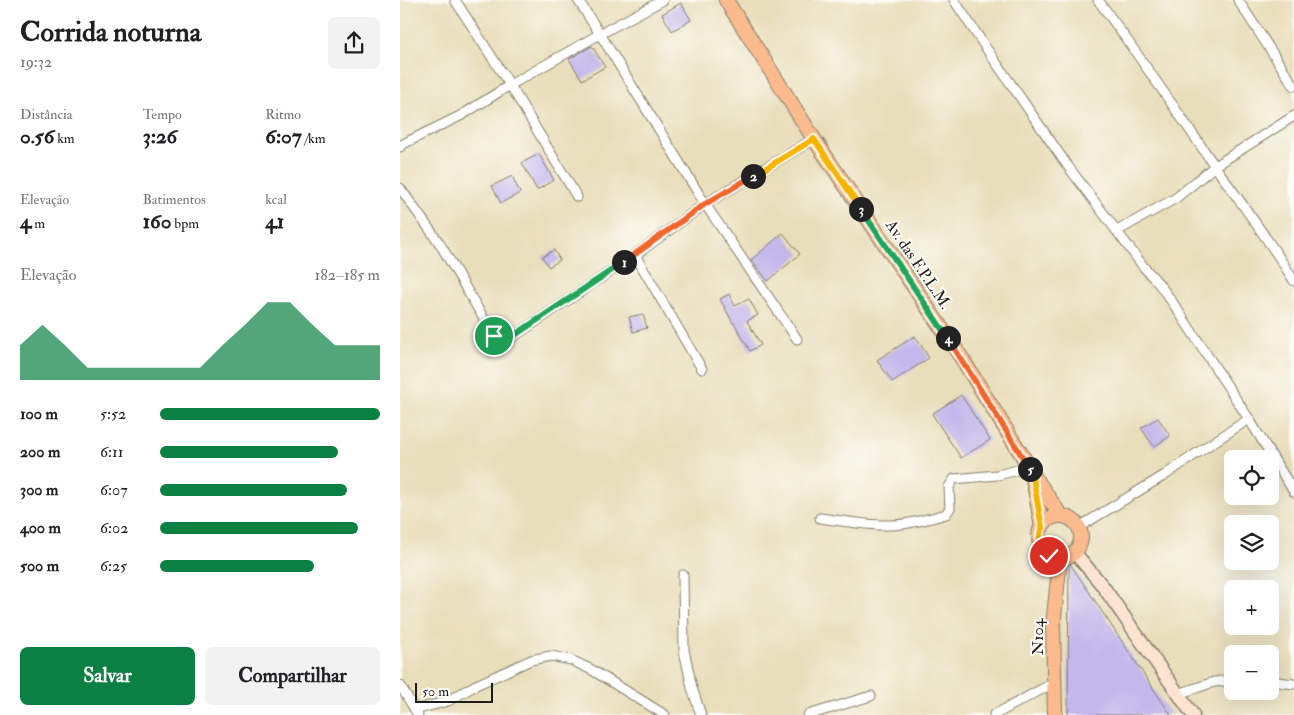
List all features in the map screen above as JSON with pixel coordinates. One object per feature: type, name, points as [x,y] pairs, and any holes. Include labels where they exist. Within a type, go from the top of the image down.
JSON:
[{"type":"main road","name":"Av. das F.P.L.M.","points":[[726,0],[814,139],[961,357],[1061,516]]},
{"type":"main road","name":"Av. das F.P.L.M.","points":[[1030,469],[1042,527]]},
{"type":"main road","points":[[1061,516],[1071,520],[1079,528],[1082,538],[1075,553],[1060,559],[1049,556],[1042,548],[1039,538],[1042,527],[1050,519],[1061,516]]},
{"type":"main road","points":[[1075,553],[1102,585],[1193,715]]},
{"type":"main road","name":"N104","points":[[1055,715],[1053,626],[1060,559]]},
{"type":"street","points":[[455,0],[510,85],[577,197]]},
{"type":"street","points":[[578,0],[705,204],[797,339]]},
{"type":"street","points":[[401,144],[462,115],[510,85],[663,0]]},
{"type":"street","points":[[954,0],[1067,165],[1173,303],[1294,492]]},
{"type":"street","points":[[1098,0],[1294,281]]},
{"type":"street","points":[[1238,0],[1294,86]]},
{"type":"street","points":[[1117,231],[1176,198],[1215,166],[1294,116]]},
{"type":"street","points":[[400,188],[440,244],[494,336],[506,341],[635,255],[705,204],[814,139]]},
{"type":"street","points":[[635,255],[702,369]]},
{"type":"street","points":[[1079,528],[1165,475],[1249,419]]},
{"type":"street","points":[[820,518],[859,524],[894,525],[928,519],[946,514],[950,508],[949,487],[954,478],[997,475],[1030,469]]},
{"type":"street","points":[[683,575],[684,650],[700,715]]},
{"type":"street","points":[[400,685],[403,695],[416,713],[448,701],[476,685],[531,660],[551,656],[571,660],[592,670],[664,715]]},
{"type":"street","points":[[1178,694],[1214,682],[1224,681]]},
{"type":"street","points":[[994,715],[1055,682]]},
{"type":"street","points":[[1279,682],[1294,684]]},
{"type":"street","points":[[808,715],[871,696]]},
{"type":"building","points":[[681,3],[691,20],[672,31],[662,14]]},
{"type":"building","points":[[592,46],[605,67],[582,80],[569,59]]},
{"type":"building","points":[[539,154],[554,180],[537,190],[522,163]]},
{"type":"building","points":[[512,176],[520,193],[501,203],[492,186]]},
{"type":"building","points":[[783,233],[800,254],[768,281],[751,260]]},
{"type":"building","points":[[554,250],[560,260],[549,267],[542,257]]},
{"type":"building","points":[[729,294],[735,306],[749,299],[758,315],[747,321],[761,345],[750,351],[720,299]]},
{"type":"building","points":[[643,314],[647,328],[633,332],[629,317]]},
{"type":"building","points":[[915,336],[929,358],[892,382],[877,360]]},
{"type":"building","points":[[961,395],[990,440],[961,458],[932,414]]},
{"type":"building","points":[[1158,418],[1170,436],[1154,447],[1141,428]]},
{"type":"building","points":[[1069,562],[1171,715],[1068,715]]},
{"type":"route","points":[[494,336],[506,341],[635,255],[705,204],[814,139],[961,357],[1028,465],[1032,473],[1042,527],[1039,538],[1040,543],[1049,556]]}]
